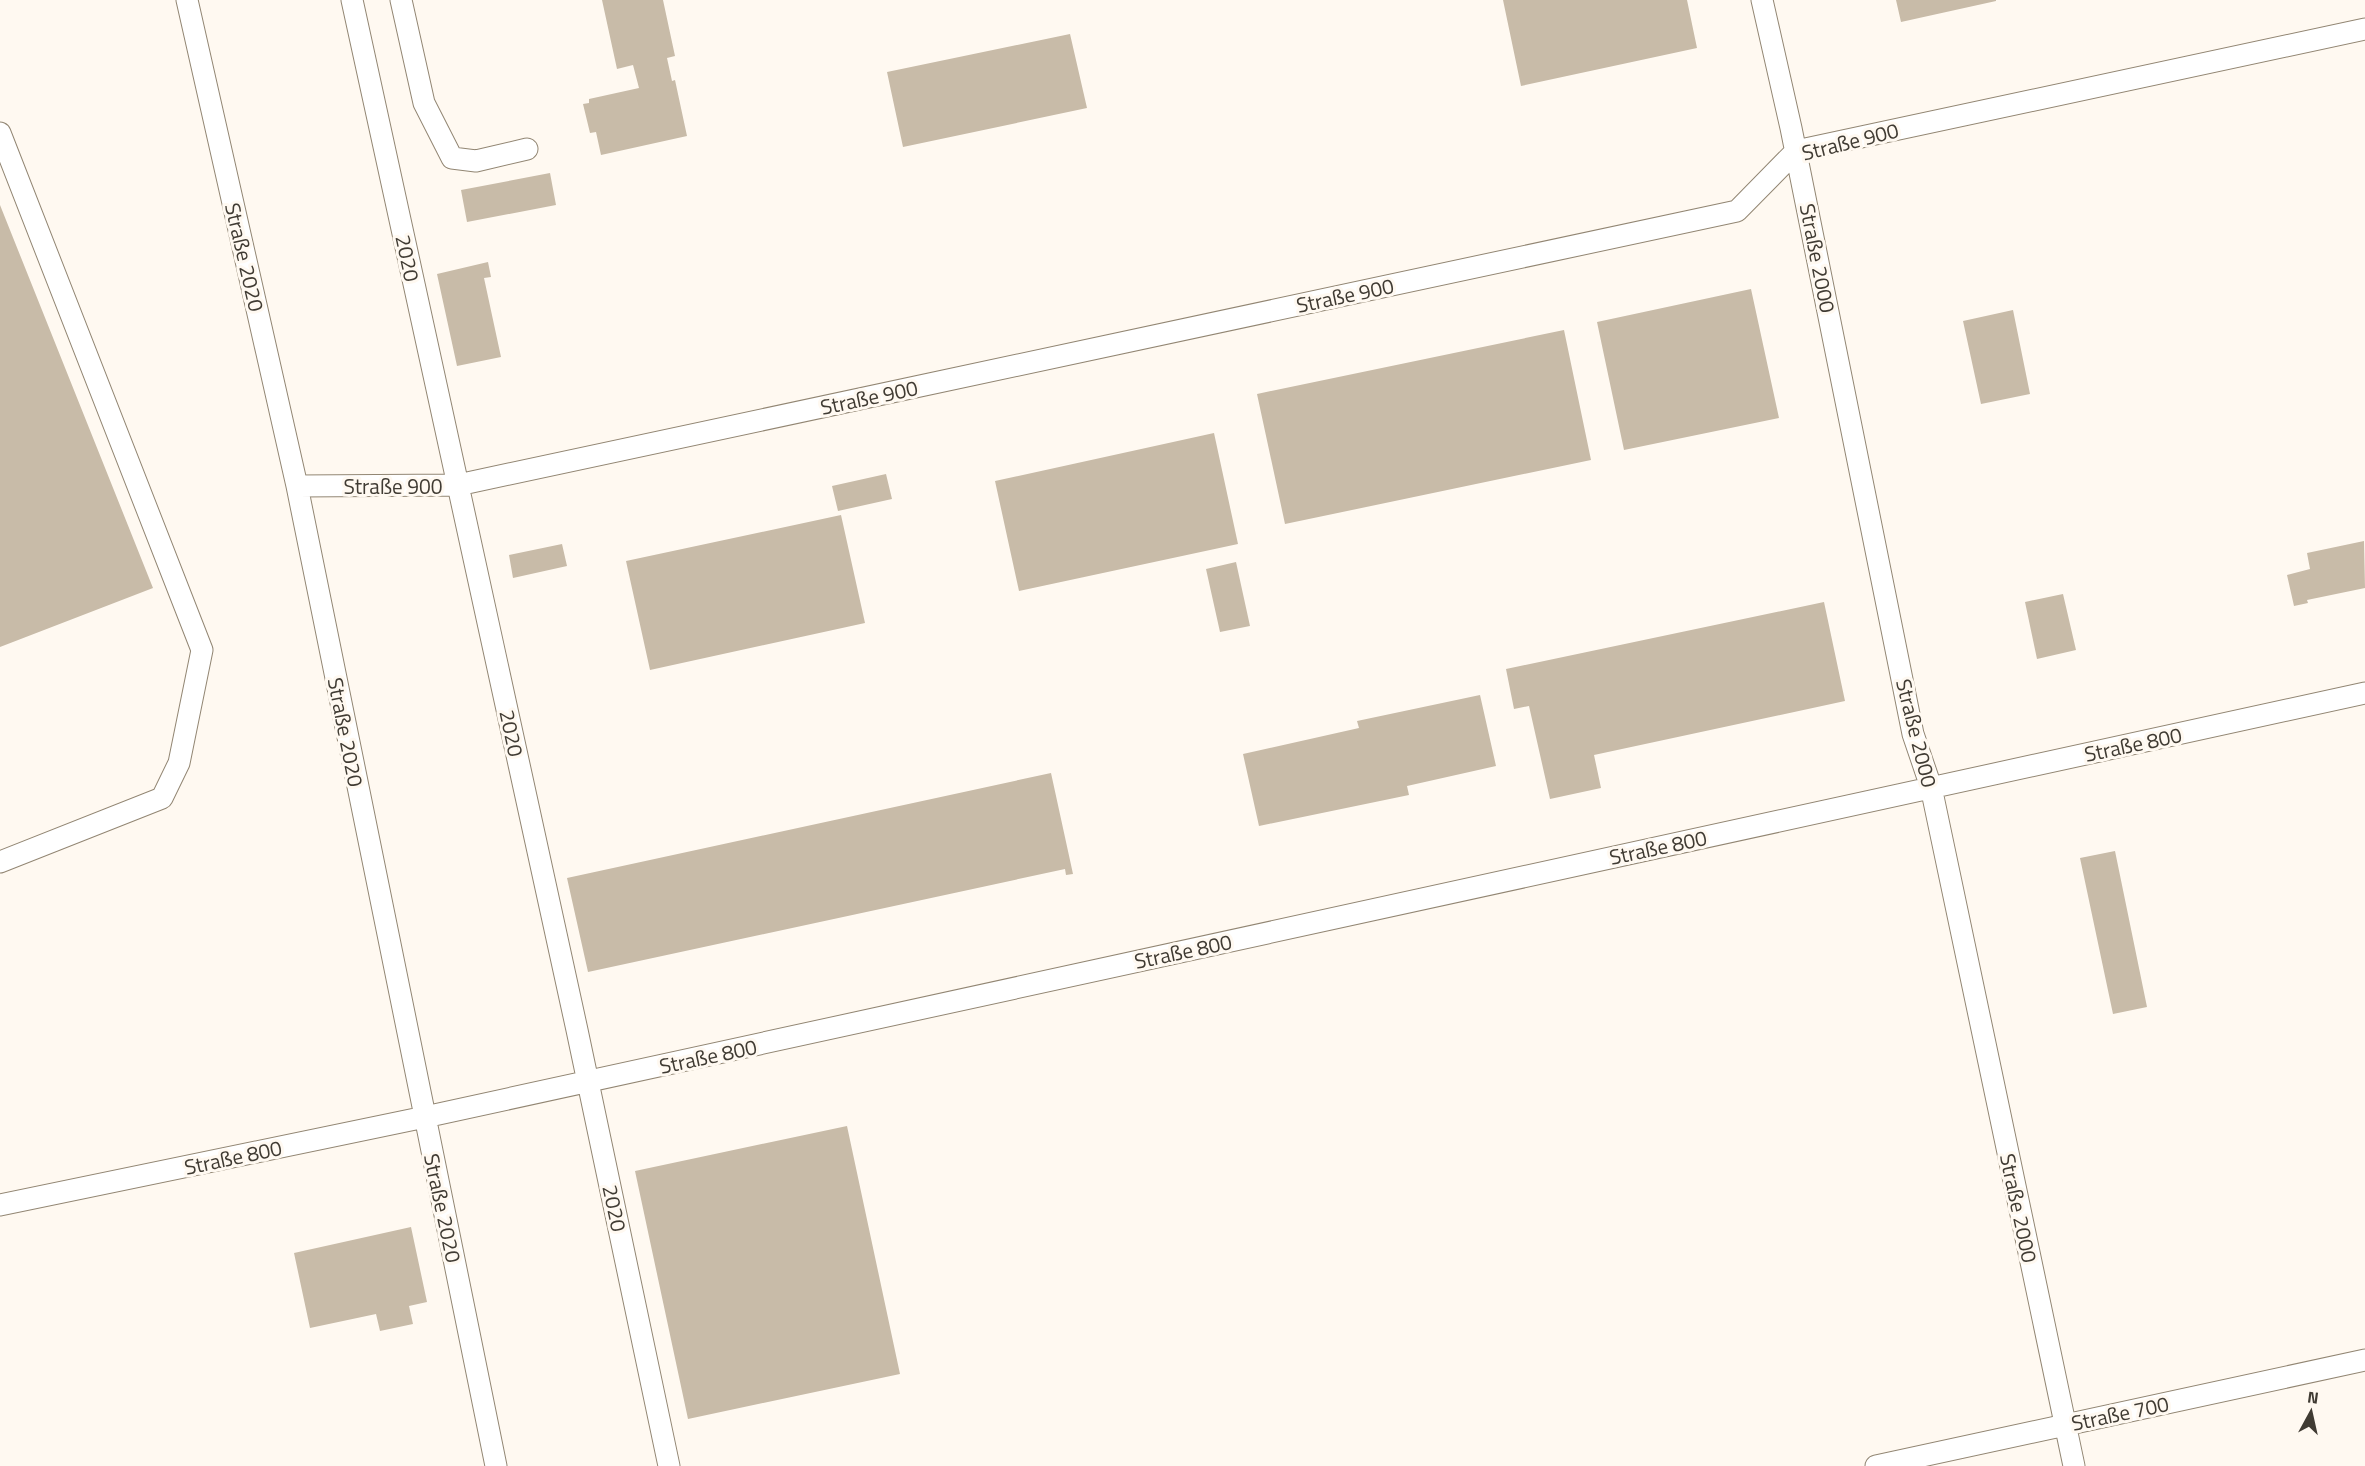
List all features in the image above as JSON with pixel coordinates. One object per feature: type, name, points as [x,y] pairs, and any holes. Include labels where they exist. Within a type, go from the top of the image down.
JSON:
[{"type":"lane","name":"Straße 2020","points":[[187,0],[297,486],[496,1466]]},
{"type":"lane","name":"2020","points":[[352,0],[588,1082],[669,1466]]},
{"type":"lane","points":[[401,0],[424,103],[452,158],[476,161],[527,149]]},
{"type":"lane","name":"Straße 2000","points":[[1762,0],[1796,151],[1913,734],[1931,788],[2074,1466]]},
{"type":"lane","name":"Straße 900","points":[[297,486],[458,485],[1737,211],[1796,151],[2365,29]]},
{"type":"lane","points":[[0,133],[202,650],[179,763],[162,798],[0,862]]},
{"type":"lane","name":"Straße 800","points":[[0,1204],[425,1118],[2365,693]]},
{"type":"lane","name":"Straße 700","points":[[1876,1466],[2365,1360]]},
{"type":"building","points":[[602,0],[663,0],[675,56],[667,58],[672,81],[675,80],[687,136],[601,155],[596,132],[590,133],[583,104],[589,103],[589,99],[639,88],[633,65],[617,69]]},
{"type":"building","points":[[1503,0],[1687,0],[1697,48],[1521,86]]},
{"type":"building","points":[[1896,0],[1996,0],[1996,1],[1901,22]]},
{"type":"building","points":[[1070,34],[1087,108],[903,147],[887,72]]},
{"type":"building","points":[[550,173],[556,205],[467,222],[461,190]]},
{"type":"building","points":[[0,205],[153,588],[0,647]]},
{"type":"building","points":[[488,262],[491,277],[484,278],[501,357],[457,366],[437,274]]},
{"type":"building","points":[[1751,289],[1779,418],[1624,450],[1597,322]]},
{"type":"building","points":[[2013,310],[2030,394],[1981,404],[1963,321]]},
{"type":"building","points":[[1564,330],[1591,460],[1285,524],[1257,394]]},
{"type":"building","points":[[1214,433],[1238,544],[1019,591],[995,481]]},
{"type":"building","points":[[886,474],[892,499],[838,511],[832,486]]},
{"type":"building","points":[[841,515],[865,623],[650,670],[626,561]]},
{"type":"building","points":[[2364,541],[2365,588],[2307,600],[2308,603],[2294,606],[2287,575],[2310,569],[2307,553]]},
{"type":"building","points":[[562,544],[567,566],[513,578],[509,555]]},
{"type":"building","points":[[1236,562],[1250,626],[1220,632],[1206,569]]},
{"type":"building","points":[[2063,594],[2076,650],[2037,659],[2025,602]]},
{"type":"building","points":[[1824,602],[1845,701],[1594,755],[1601,788],[1550,799],[1529,706],[1514,709],[1506,669]]},
{"type":"building","points":[[1480,695],[1496,766],[1407,786],[1409,795],[1259,826],[1243,754],[1359,728],[1357,721]]},
{"type":"building","points":[[1051,773],[1073,874],[1066,875],[1065,869],[588,972],[567,878]]},
{"type":"building","points":[[2115,851],[2147,1007],[2113,1014],[2080,858]]},
{"type":"building","points":[[847,1126],[900,1374],[688,1419],[635,1171]]},
{"type":"building","points":[[411,1227],[427,1302],[409,1306],[413,1324],[380,1331],[376,1314],[310,1328],[294,1253]]}]
